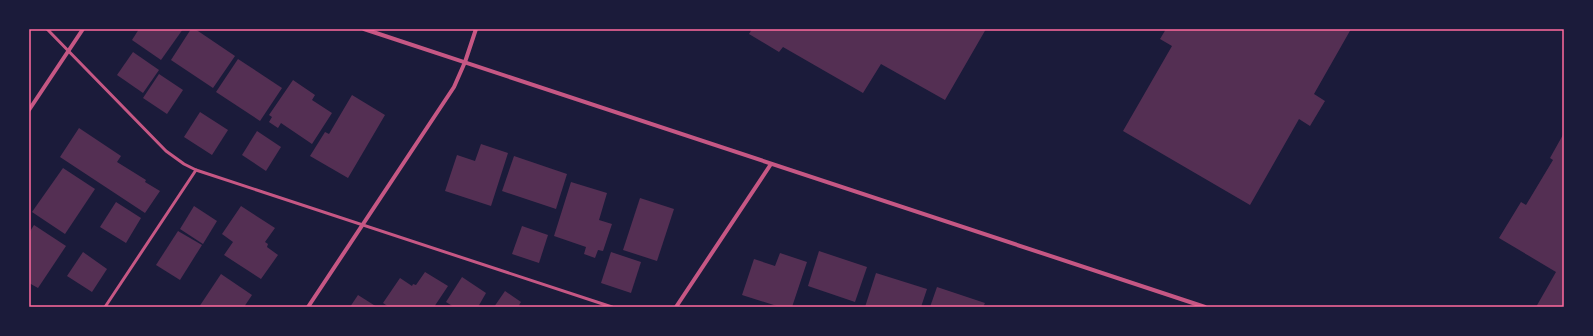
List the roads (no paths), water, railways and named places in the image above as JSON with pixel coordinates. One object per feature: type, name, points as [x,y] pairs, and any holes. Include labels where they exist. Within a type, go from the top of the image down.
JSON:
[{"type":"street","points":[[29,110],[83,29]]},
{"type":"street","points":[[364,29],[1205,307]]},
{"type":"street","points":[[308,307],[442,107],[454,87],[465,62],[476,29]]},
{"type":"street","points":[[676,307],[771,164]]},
{"type":"lane","points":[[47,29],[166,151],[184,164],[196,170],[612,307]]},
{"type":"lane","points":[[105,307],[196,170]]}]
